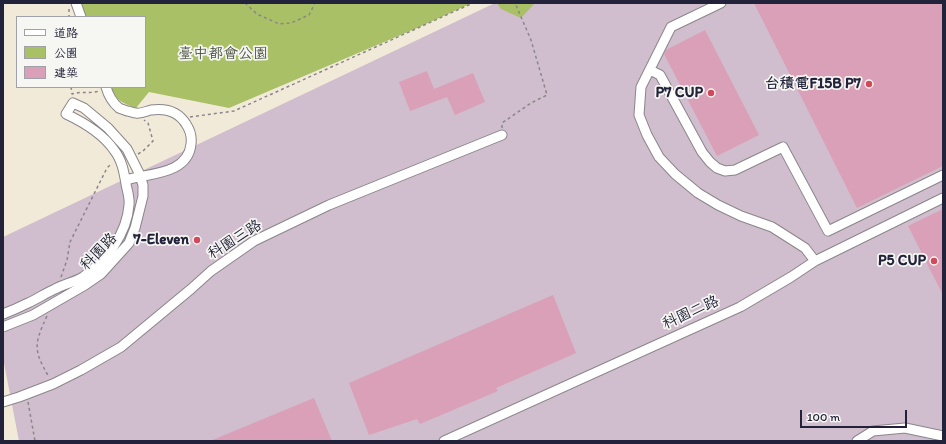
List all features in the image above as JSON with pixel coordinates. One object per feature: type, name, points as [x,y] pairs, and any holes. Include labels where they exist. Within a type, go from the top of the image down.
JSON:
[{"type":"street","points":[[76,3],[81,16]]},
{"type":"street","points":[[721,3],[671,27],[641,87],[639,115],[647,135],[659,157],[675,174],[718,205],[741,216],[772,227],[804,248],[815,261]]},
{"type":"street","points":[[650,70],[660,75],[702,152],[717,168],[725,171],[735,170],[783,147],[828,231],[943,175]]},
{"type":"street","points":[[107,90],[119,108],[137,113],[152,110],[167,110],[176,113],[182,118],[191,135],[191,145],[187,157],[180,164],[170,170],[139,175],[126,180]]},
{"type":"street","name":"科園路","points":[[3,314],[82,277],[105,257],[119,238],[130,204],[126,180],[114,148],[101,136],[77,119],[66,114],[72,98],[108,128],[127,149],[131,157],[143,185],[143,196],[135,228],[128,243],[101,274],[33,315],[3,327]]},
{"type":"street","name":"科園三路","points":[[3,402],[26,395],[53,384],[121,347],[211,271],[254,241],[329,205],[502,135]]},
{"type":"street","name":"科園二路","points":[[444,441],[740,307],[815,261],[943,198]]},
{"type":"street","points":[[857,441],[874,430],[905,428],[943,436]]},
{"type":"path","points":[[245,3],[257,14],[279,24],[292,23],[309,15],[316,3]]},
{"type":"path","points":[[182,118],[234,111],[473,3]]},
{"type":"path","points":[[502,135],[502,123],[531,103],[547,95],[531,40],[514,3]]},
{"type":"path","points":[[71,88],[72,98]]},
{"type":"path","points":[[72,98],[76,93],[107,90]]},
{"type":"path","points":[[131,157],[143,151],[153,141],[148,123],[137,113]]},
{"type":"path","points":[[54,289],[63,275],[70,242],[107,168],[118,156]]},
{"type":"path","points":[[47,316],[38,336],[37,345],[39,359],[53,384]]},
{"type":"path","points":[[26,395],[35,441]]},
{"type":"shaded area","points":[[495,3],[943,3],[943,441],[19,441],[3,358],[3,237]]},
{"type":"green space","name":"臺中都會公園","points":[[81,3],[472,3],[229,108],[149,92],[136,108],[120,101],[114,95],[110,88],[146,88],[146,16],[86,16]]},
{"type":"green space","points":[[497,3],[535,3],[521,18],[501,9]]},
{"type":"building","name":"台積電F15B P7","points":[[754,3],[943,3],[943,166],[857,208]]},
{"type":"building","name":"P7 CUP","points":[[705,30],[759,135],[717,156],[664,54],[666,50]]},
{"type":"building","points":[[427,71],[434,89],[473,73],[485,102],[455,115],[447,97],[410,111],[399,82]]},
{"type":"building","name":"P5 CUP","points":[[943,209],[943,295],[908,226]]},
{"type":"building","points":[[553,295],[576,353],[496,388],[498,391],[420,424],[417,419],[369,435],[349,383]]},
{"type":"building","points":[[314,398],[332,441],[210,441]]},
{"type":"place","name":"台積電F15B P7","points":[[869,84]]},
{"type":"place","name":"P7 CUP","points":[[711,93]]},
{"type":"place","name":"7-Eleven","points":[[197,240]]},
{"type":"place","name":"P5 CUP","points":[[934,261]]}]
